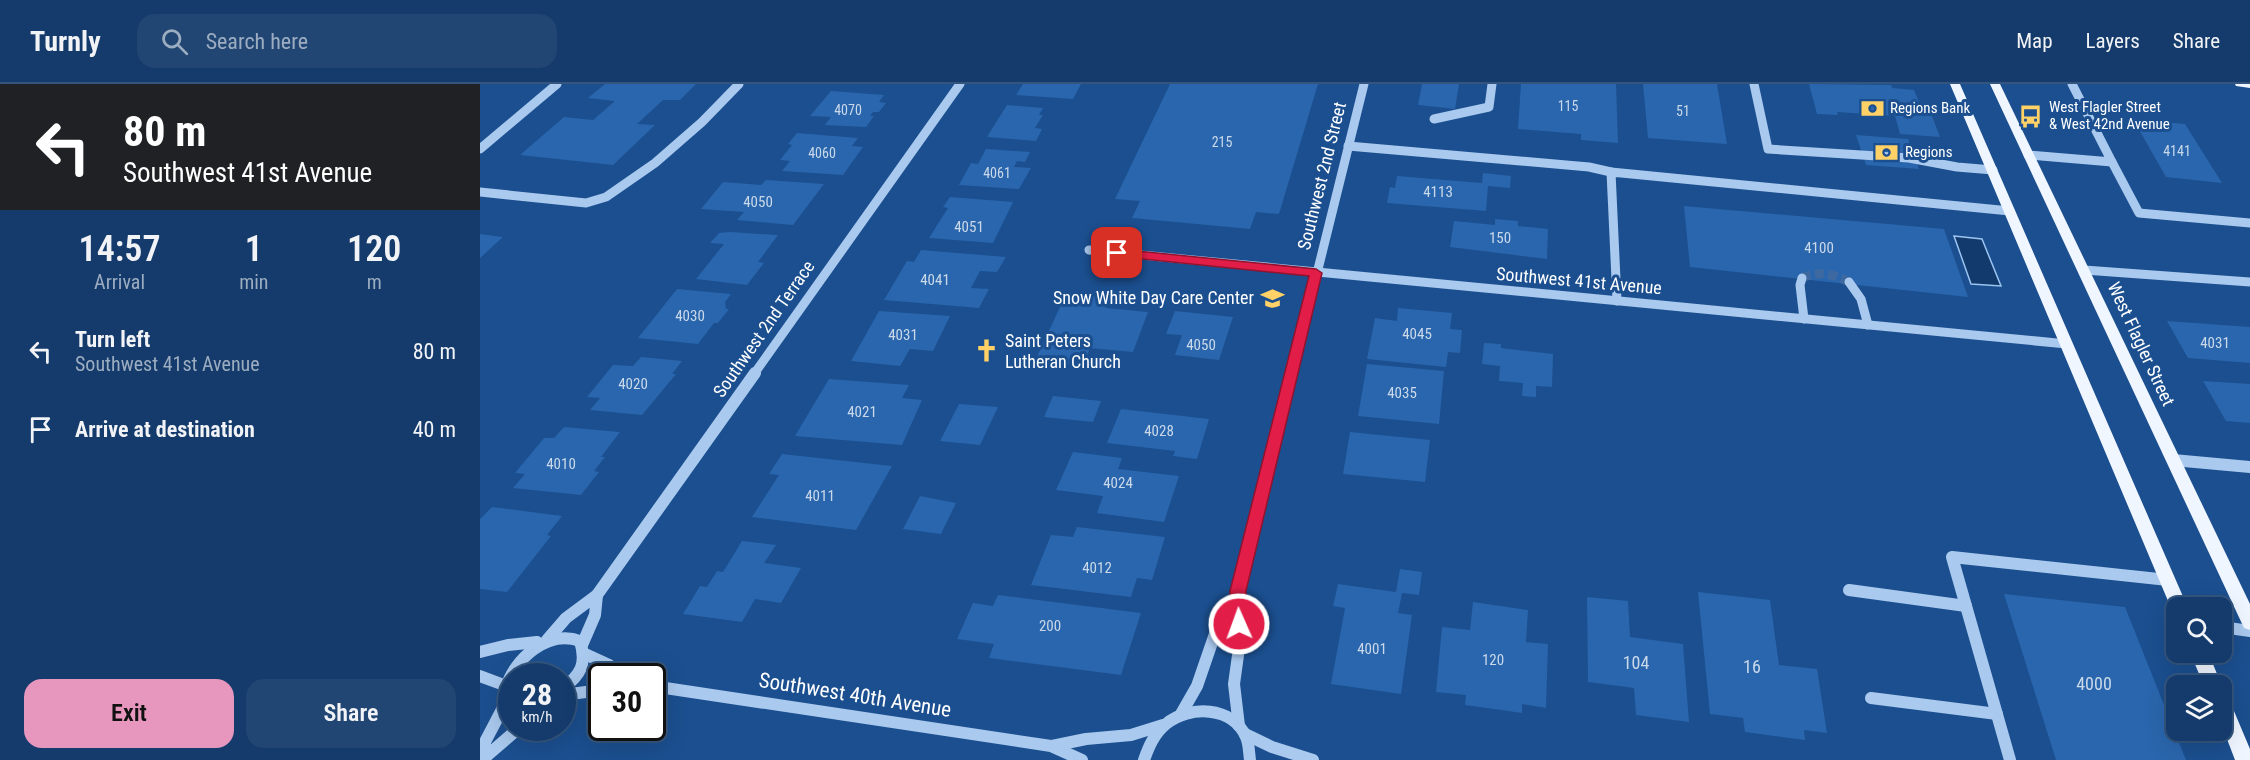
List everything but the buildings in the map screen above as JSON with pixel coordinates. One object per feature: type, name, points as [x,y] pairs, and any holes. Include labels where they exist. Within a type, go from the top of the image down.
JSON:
[{"type":"main road","points":[[1955,84],[2175,597]]},
{"type":"main road","name":"West Flagler Street","points":[[1995,84],[2250,622]]},
{"type":"main road","points":[[2240,84],[2250,85]]},
{"type":"main road","points":[[2232,728],[2245,760]]},
{"type":"street","points":[[480,149],[557,84]]},
{"type":"street","points":[[480,192],[586,202],[606,197],[655,163],[739,84]]},
{"type":"street","name":"Southwest 2nd Terrace","points":[[544,641],[566,618],[597,595],[960,84]]},
{"type":"street","name":"Southwest 2nd Street","points":[[1181,714],[1197,686],[1217,628],[1238,591],[1364,84]]},
{"type":"street","points":[[1434,119],[1489,107],[1492,84]]},
{"type":"street","points":[[1754,84],[1768,149],[1899,157],[1993,170]]},
{"type":"street","points":[[2072,84],[2139,213],[2250,224]]},
{"type":"street","points":[[1348,147],[1589,167],[1611,172],[2010,211]]},
{"type":"street","points":[[2028,155],[2112,162]]},
{"type":"street","points":[[1611,172],[1617,301]]},
{"type":"street","name":"Southwest 41st Avenue","points":[[1089,250],[2067,344]]},
{"type":"street","points":[[2084,270],[2250,282]]},
{"type":"street","points":[[1802,278],[1800,285],[1804,319]]},
{"type":"street","points":[[1849,282],[1861,299],[1868,325]]},
{"type":"street","points":[[2173,460],[2250,467]]},
{"type":"street","points":[[2010,760],[1952,557],[2168,580]]},
{"type":"street","points":[[1849,590],[1966,606]]},
{"type":"street","name":"Southwest 2nd Street","points":[[1238,591],[1240,641],[1234,684],[1242,730]]},
{"type":"street","name":"Southwest 2nd Terrace","points":[[583,650],[598,610],[597,595]]},
{"type":"street","points":[[2232,628],[2250,631]]},
{"type":"street","points":[[480,652],[508,645],[566,637],[576,640],[583,650],[607,663]]},
{"type":"street","points":[[514,663],[544,641]]},
{"type":"street","points":[[576,676],[583,650]]},
{"type":"street","points":[[480,676],[498,688]]},
{"type":"street","name":"Southwest 40th Avenue","points":[[666,688],[1051,746],[1082,760]]},
{"type":"street","points":[[1871,698],[1997,714]]},
{"type":"street","name":"Southwest 40th Avenue","points":[[1051,746],[1086,739],[1131,735],[1165,724],[1181,714],[1197,710],[1213,710],[1227,716],[1242,730],[1272,747],[1313,760]]},
{"type":"street","points":[[483,758],[485,742],[498,715]]},
{"type":"street","name":"Southwest 40th Avenue","points":[[1144,760],[1153,737],[1165,724]]},
{"type":"street","points":[[1242,730],[1251,750],[1250,760]]},
{"type":"street","points":[[483,758],[503,741]]},
{"type":"water","points":[[1954,236],[1982,239],[2001,286],[1971,284]]},
{"type":"tunnel","points":[[1802,278],[1814,274],[1826,274],[1849,282]]},
{"type":"place","name":"Regions Bank","points":[[1872,108]]},
{"type":"place","name":"West Flagler Street & West 42nd Avenue","points":[[2031,116]]},
{"type":"place","name":"Regions","points":[[1887,152]]},
{"type":"place","name":"Snow White Day Care Center","points":[[1272,298]]},
{"type":"place","name":"Saint Peters Lutheran Church","points":[[987,351]]},
{"type":"route","points":[[1117,253],[1316,273],[1238,591],[1239,624]]}]
